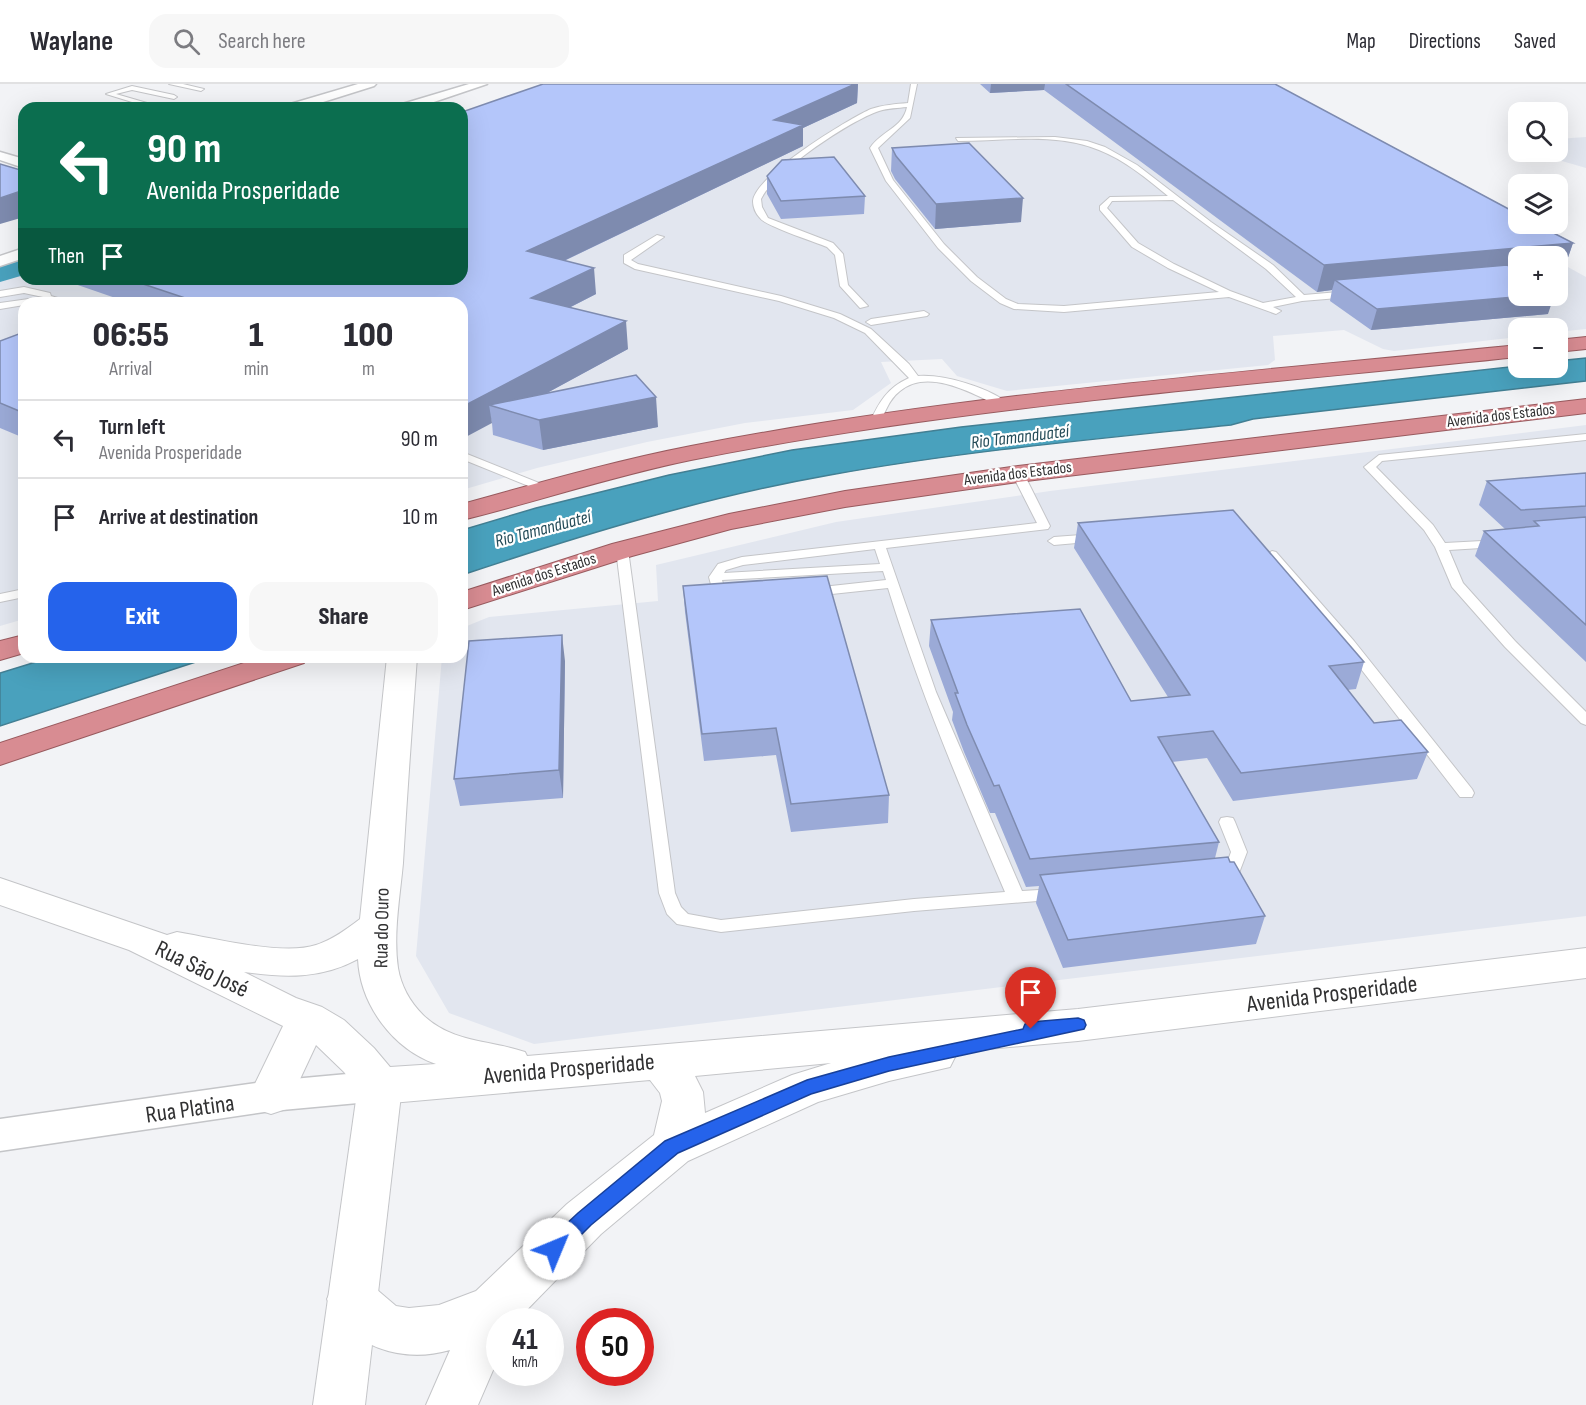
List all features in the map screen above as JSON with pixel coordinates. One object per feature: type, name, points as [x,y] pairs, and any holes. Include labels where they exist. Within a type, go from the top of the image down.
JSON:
[{"type":"highway","points":[[1568,345],[1586,343]]},
{"type":"highway","points":[[468,510],[545,489],[720,447],[1005,405],[1508,352]]},
{"type":"highway","name":"Avenida dos Estados","points":[[468,599],[622,550],[782,510],[907,489],[1018,474],[1586,406]]},
{"type":"highway","points":[[0,651],[18,646]]},
{"type":"highway","points":[[0,754],[276,663]]},
{"type":"main road","name":"Rua do Ouro","points":[[401,663],[379,925],[378,969],[388,1003],[410,1030],[444,1049],[485,1062],[564,1070]]},
{"type":"main road","name":"Rua São José","points":[[0,891],[143,940],[282,1009],[307,1018],[336,1039],[359,1060],[380,1086]]},
{"type":"main road","points":[[143,940],[262,959],[306,962],[354,944],[379,925]]},
{"type":"main road","name":"Avenida Prosperidade","points":[[380,1086],[1078,1025],[1586,963]]},
{"type":"main road","points":[[272,1096],[307,1018]]},
{"type":"main road","name":"Avenida Prosperidade","points":[[494,1308],[584,1219],[672,1147],[807,1088],[889,1064],[1078,1025]]},
{"type":"main road","points":[[659,1061],[677,1079],[684,1100],[682,1117],[672,1147]]},
{"type":"main road","points":[[339,1405],[380,1086]]},
{"type":"main road","points":[[352,1299],[381,1324],[405,1330],[436,1331],[486,1312]]},
{"type":"main road","name":"Avenida Prosperidade","points":[[452,1405],[486,1326]]},
{"type":"street","points":[[311,102],[370,84]]},
{"type":"street","points":[[422,102],[481,84]]},
{"type":"street","points":[[0,156],[18,162]]},
{"type":"street","points":[[0,261],[18,256]]},
{"type":"street","name":"Rua Platina","points":[[0,1135],[272,1096],[380,1086]]},
{"type":"lane","points":[[172,84],[201,89]]},
{"type":"lane","points":[[914,84],[906,120],[877,142],[874,148],[876,157],[890,181],[941,246],[974,279],[1003,301],[1017,307],[1065,309],[1230,294]]},
{"type":"lane","points":[[138,102],[109,94],[132,88],[174,97]]},
{"type":"lane","points":[[909,105],[874,110],[821,142],[790,163],[761,191],[757,199],[758,208],[765,220],[830,245],[839,254],[844,286],[915,379]]},
{"type":"lane","points":[[958,139],[1054,139],[1087,143],[1119,157],[1262,260],[1302,298]]},
{"type":"lane","points":[[1173,198],[1110,199],[1103,208],[1135,245],[1171,266],[1230,294],[1276,311]]},
{"type":"lane","points":[[660,237],[627,257],[627,261],[635,266],[781,299],[837,316],[868,318],[924,314]]},
{"type":"lane","points":[[0,294],[24,290],[52,297]]},
{"type":"lane","points":[[1262,306],[1302,298],[1357,294]]},
{"type":"lane","points":[[0,306],[18,303]]},
{"type":"lane","points":[[874,424],[879,407],[889,393],[903,382],[915,379],[930,379],[954,384],[1005,405]]},
{"type":"lane","points":[[1586,437],[1379,458],[1370,467],[1429,528],[1441,547],[1457,584],[1510,644],[1586,720]]},
{"type":"lane","points":[[468,457],[545,489]]},
{"type":"lane","points":[[740,594],[718,589],[715,577],[722,567],[742,561],[1044,526],[1018,474]]},
{"type":"lane","points":[[1054,541],[1113,536]]},
{"type":"lane","points":[[1260,542],[1349,644],[1466,793]]},
{"type":"lane","points":[[1441,547],[1508,542]]},
{"type":"lane","points":[[879,545],[894,583],[918,660],[962,775],[1016,898]]},
{"type":"lane","points":[[622,550],[667,893],[673,910],[683,920],[721,926],[914,905],[1073,893]]},
{"type":"lane","points":[[715,577],[888,567]]},
{"type":"lane","points":[[802,593],[894,583]]},
{"type":"lane","points":[[0,598],[18,594]]},
{"type":"lane","points":[[1206,879],[1216,878],[1233,869],[1237,861],[1239,852],[1227,822]]},
{"type":"shaded area","points":[[569,84],[1238,84],[1508,250],[1508,306],[1568,306],[1568,267],[1586,277],[1586,329],[1568,331],[1568,318],[1508,318],[1508,338],[1394,351],[1383,349],[1344,330],[1273,336],[1275,360],[1268,365],[1007,391],[957,376],[942,359],[881,362],[891,383],[853,410],[745,423],[647,442],[537,468],[468,488],[468,297],[18,297],[18,621],[0,626],[0,280],[18,274],[18,285],[468,285],[468,268]]},
{"type":"shaded area","points":[[1586,137],[1586,168],[1565,162],[1568,162],[1568,138]]},
{"type":"shaded area","points":[[1586,425],[1586,916],[534,1044],[449,1013],[416,956],[441,663],[468,663],[468,626],[489,617],[658,601],[656,565],[836,522],[1050,491]]},
{"type":"water","name":"Rio Tamanduateí","points":[[1586,358],[1586,381],[1253,419],[1231,425],[980,452],[783,484],[644,518],[468,573],[468,528],[536,508],[669,475],[792,450],[961,427],[1508,367],[1508,378],[1568,378],[1568,360]]},
{"type":"water","points":[[32,663],[193,663],[0,726],[0,673]]},
{"type":"building","points":[[543,84],[855,84],[774,120],[803,125],[527,251],[594,268],[531,298],[626,321],[468,404],[468,297],[182,297],[146,285],[468,285],[468,110]]},
{"type":"building","points":[[1066,84],[1275,84],[1508,209],[1508,234],[1555,234],[1573,243],[1508,246],[1508,249],[1324,265]]},
{"type":"building","points":[[969,143],[1023,198],[936,204],[892,148]]},
{"type":"building","points":[[834,157],[865,196],[781,201],[767,176],[782,160]]},
{"type":"building","points":[[0,164],[18,169],[18,192],[0,198]]},
{"type":"building","points":[[1507,265],[1508,298],[1377,309],[1335,280]]},
{"type":"building","points":[[18,334],[18,410],[0,403],[0,341]]},
{"type":"building","points":[[636,375],[656,397],[539,420],[489,405]]},
{"type":"building","points":[[1586,473],[1586,506],[1521,510],[1487,481]]},
{"type":"building","points":[[1233,510],[1364,662],[1329,666],[1374,723],[1401,720],[1428,752],[1241,773],[1213,731],[1158,737],[1219,842],[1030,859],[999,785],[994,786],[967,725],[955,693],[958,693],[931,620],[1080,609],[1131,701],[1190,695],[1078,523]]},
{"type":"building","points":[[1586,517],[1586,625],[1484,531],[1539,526],[1534,521]]},
{"type":"building","points":[[827,576],[889,795],[791,804],[776,728],[702,734],[683,586]]},
{"type":"building","points":[[562,635],[559,770],[454,779],[469,641]]},
{"type":"building","points":[[1228,857],[1230,862],[1234,862],[1265,916],[1068,940],[1040,875]]},
{"type":"waterway","points":[[0,272],[18,266]]},
{"type":"route","points":[[554,1249],[584,1219],[672,1147],[807,1088],[889,1064],[1078,1025],[1031,1029]]}]
